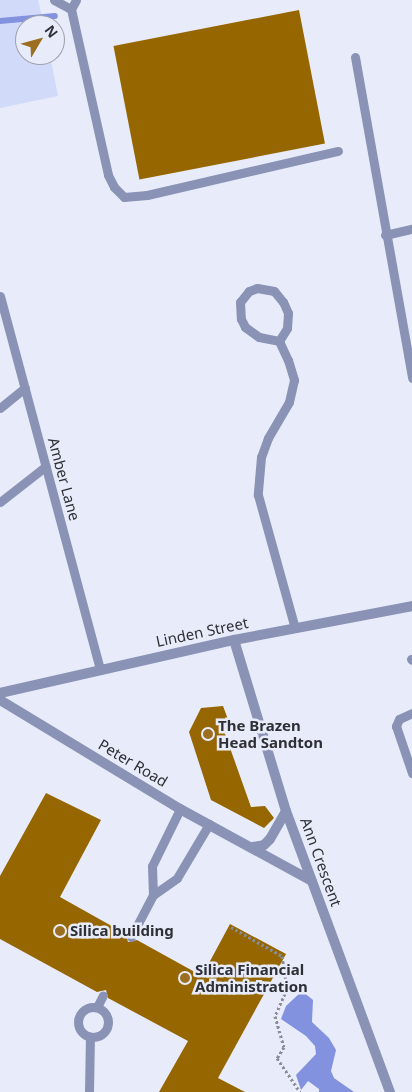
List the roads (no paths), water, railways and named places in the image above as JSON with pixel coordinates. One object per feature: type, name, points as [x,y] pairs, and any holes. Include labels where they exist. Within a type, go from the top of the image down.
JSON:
[{"type":"street","name":"Linden Street","points":[[0,693],[234,640],[412,606]]},
{"type":"street","name":"Ann Crescent","points":[[234,640],[286,811],[390,1092]]},
{"type":"street","name":"Peter Road","points":[[0,700],[180,809],[312,881]]},
{"type":"street","points":[[253,848],[264,845],[270,839],[286,811]]},
{"type":"lane","points":[[54,0],[71,9]]},
{"type":"lane","points":[[76,0],[71,9],[108,175],[114,187],[124,197],[147,195],[338,151]]},
{"type":"lane","points":[[355,57],[385,235],[412,378]]},
{"type":"lane","points":[[385,235],[412,229]]},
{"type":"lane","points":[[257,288],[274,291],[283,302],[288,313],[287,328],[279,341],[259,337],[245,327],[239,312],[240,302],[249,291],[257,288]]},
{"type":"lane","name":"Amber Lane","points":[[0,296],[100,670]]},
{"type":"lane","points":[[279,341],[292,369],[293,388],[261,457],[258,494],[295,628]]},
{"type":"lane","points":[[0,408],[25,388]]},
{"type":"lane","points":[[0,502],[46,466]]},
{"type":"lane","points":[[412,713],[399,719],[396,726],[412,772]]},
{"type":"lane","points":[[153,895],[152,866],[180,809]]},
{"type":"lane","points":[[131,937],[153,895],[177,878],[209,824]]},
{"type":"lane","points":[[97,1007],[103,995]]},
{"type":"lane","points":[[97,1007],[108,1018],[107,1028],[100,1036],[90,1037],[78,1028],[78,1018],[83,1010],[97,1007]]},
{"type":"lane","points":[[89,1092],[90,1037]]},
{"type":"water","points":[[302,991],[313,1000],[312,1022],[329,1038],[336,1050],[331,1071],[334,1078],[354,1092],[319,1092],[319,1089],[308,1081],[301,1090],[296,1075],[316,1054],[315,1046],[306,1036],[281,1019],[286,1006]]},
{"type":"waterway","points":[[0,21],[15,20]]},
{"type":"place","name":"The Brazen Head Sandton","points":[[208,734]]},
{"type":"place","name":"Silica building","points":[[60,931]]},
{"type":"place","name":"Silica Financial Administration","points":[[185,978]]}]
